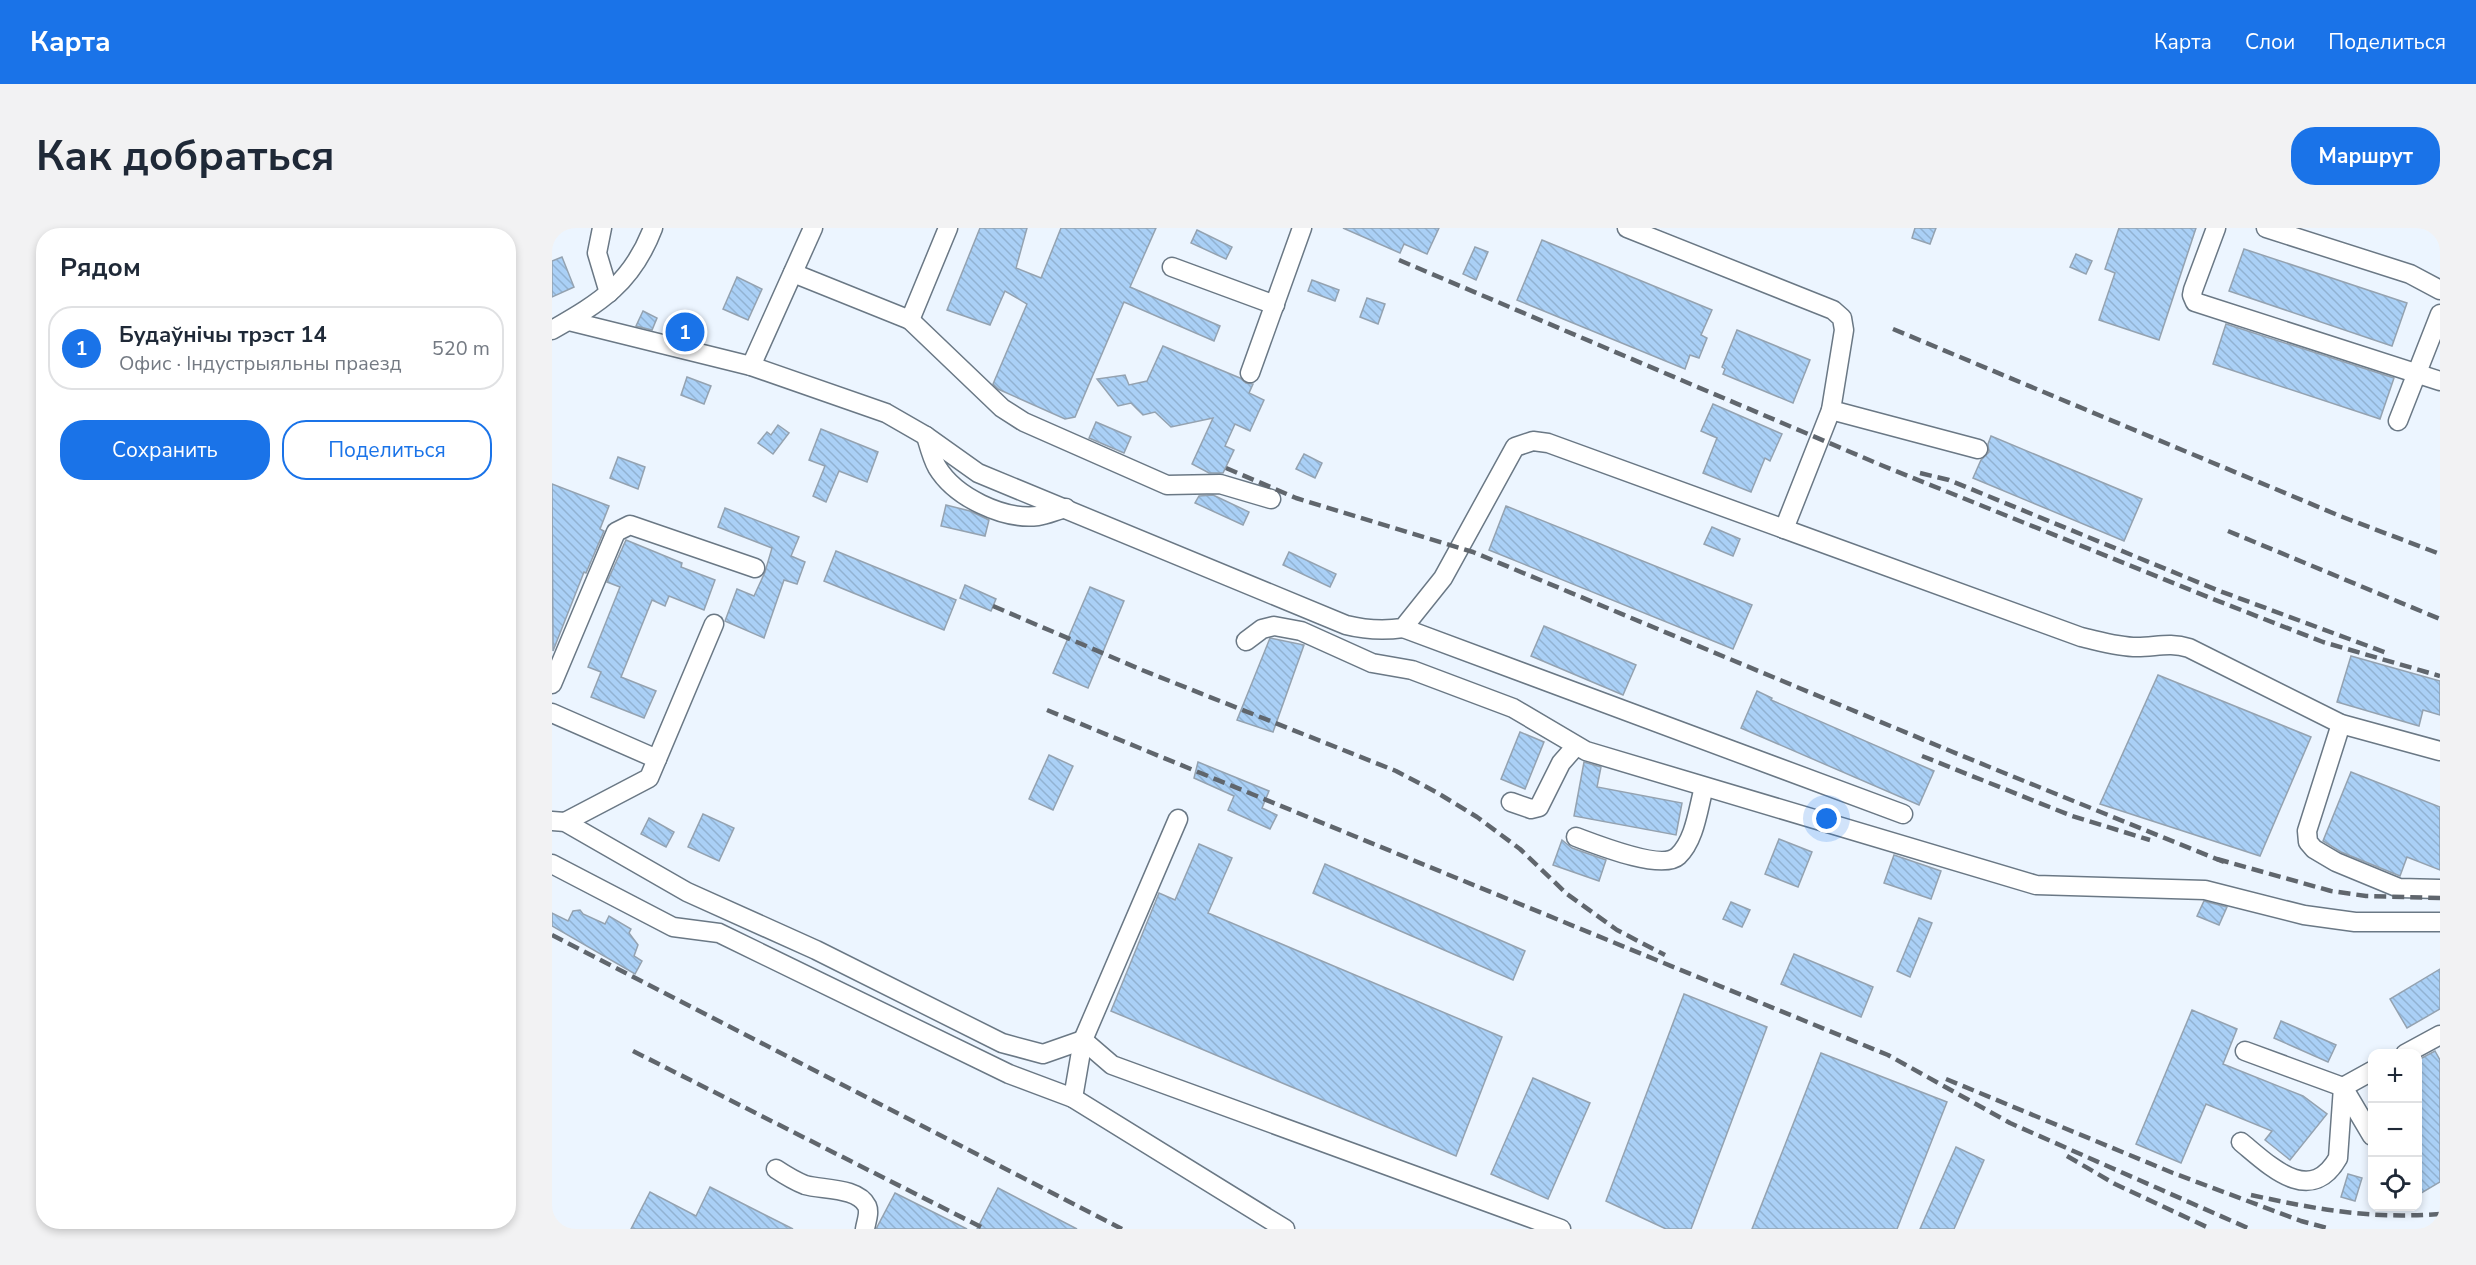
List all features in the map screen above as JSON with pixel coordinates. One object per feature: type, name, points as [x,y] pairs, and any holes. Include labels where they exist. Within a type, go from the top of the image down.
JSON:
[{"type":"street","points":[[602,228],[597,253],[609,293]]},
{"type":"street","points":[[552,330],[616,288],[642,257],[653,228]]},
{"type":"street","points":[[751,366],[813,228]]},
{"type":"street","points":[[910,320],[948,228]]},
{"type":"street","points":[[1250,373],[1302,228]]},
{"type":"street","points":[[1627,228],[1833,310],[1842,318],[1844,330],[1831,410],[1784,529]]},
{"type":"street","points":[[2216,228],[2193,290],[2192,295],[2195,302],[2440,381]]},
{"type":"street","points":[[2265,228],[2410,274],[2440,290]]},
{"type":"street","points":[[1172,267],[1275,305]]},
{"type":"street","points":[[793,273],[910,320],[1002,408],[1024,422],[1167,485],[1220,484],[1271,499]]},
{"type":"street","points":[[2398,421],[2440,314]]},
{"type":"street","points":[[568,321],[751,366],[886,413],[926,436],[978,473],[1346,625],[1381,632],[1403,628],[1903,814]]},
{"type":"street","points":[[1831,410],[1978,449]]},
{"type":"street","points":[[926,436],[935,465],[946,481],[978,503],[1014,514],[1038,516],[1066,508]]},
{"type":"street","points":[[1403,628],[1443,578],[1515,447],[1524,442],[1548,442],[2081,637],[2116,645],[2137,647],[2175,644],[2189,648],[2342,724],[2440,751]]},
{"type":"street","points":[[552,684],[616,532],[622,527],[630,525],[755,568]]},
{"type":"street","points":[[558,821],[646,781],[714,624]]},
{"type":"street","points":[[1246,641],[1262,629],[1274,626],[1301,631],[1372,663],[1412,670],[1513,708],[1576,746],[1704,787],[2036,885],[2205,890],[2304,915],[2355,922],[2440,922]]},
{"type":"street","points":[[552,713],[657,759]]},
{"type":"street","points":[[2342,724],[2307,831],[2308,842],[2314,849],[2336,862],[2399,888],[2440,889]]},
{"type":"street","points":[[1511,802],[1531,809],[1539,807],[1561,763],[1576,746]]},
{"type":"street","points":[[1576,837],[1608,850],[1665,862],[1676,858],[1684,849],[1692,832],[1704,787]]},
{"type":"street","points":[[1073,1098],[1083,1040],[1178,819]]},
{"type":"street","points":[[558,821],[687,892],[816,950],[1002,1042],[1043,1054],[1083,1040]]},
{"type":"street","points":[[552,864],[673,927],[719,933],[1009,1074],[1073,1098],[1285,1229]]},
{"type":"street","points":[[2413,1049],[2440,1035]]},
{"type":"street","points":[[1083,1040],[1112,1065],[1561,1229]]},
{"type":"street","points":[[2246,1051],[2343,1087],[2368,1128]]},
{"type":"street","points":[[2343,1087],[2368,1074]]},
{"type":"street","points":[[2241,1142],[2279,1175],[2294,1179],[2315,1180],[2332,1167],[2338,1158],[2343,1087]]},
{"type":"street","points":[[776,1170],[803,1184],[837,1190],[861,1199],[867,1205],[865,1229]]},
{"type":"building","points":[[980,228],[1027,228],[1016,268],[1041,278],[1061,228],[1156,228],[1130,287],[1220,326],[1214,341],[1124,302],[1075,417],[1065,419],[998,389],[993,384],[1027,304],[1005,291],[990,325],[947,310]]},
{"type":"building","points":[[1343,228],[1439,228],[1427,254],[1404,244],[1400,253]]},
{"type":"building","points":[[1915,228],[1936,228],[1930,244],[1912,238]]},
{"type":"building","points":[[2119,228],[2196,228],[2159,340],[2099,320],[2115,273],[2105,269]]},
{"type":"building","points":[[1197,230],[1232,247],[1226,259],[1191,243]]},
{"type":"building","points":[[1542,240],[1712,310],[1701,335],[1707,338],[1699,358],[1690,355],[1685,369],[1517,300]]},
{"type":"building","points":[[1475,247],[1488,252],[1476,280],[1463,274]]},
{"type":"building","points":[[2244,249],[2407,303],[2392,346],[2229,291]]},
{"type":"building","points":[[2076,254],[2092,261],[2086,274],[2070,267]]},
{"type":"building","points":[[562,257],[574,287],[552,297],[552,261]]},
{"type":"building","points":[[737,277],[762,289],[748,320],[723,309]]},
{"type":"building","points":[[1312,280],[1339,290],[1335,301],[1308,291]]},
{"type":"building","points":[[1367,298],[1385,304],[1378,324],[1360,317]]},
{"type":"building","points":[[643,311],[657,318],[652,330],[636,326]]},
{"type":"building","points":[[2226,324],[2394,378],[2380,419],[2213,364]]},
{"type":"building","points":[[1737,330],[1810,360],[1793,403],[1723,374],[1725,369],[1722,367]]},
{"type":"building","points":[[1163,346],[1240,378],[1246,383],[1253,384],[1249,393],[1264,400],[1250,431],[1235,424],[1225,446],[1234,450],[1223,473],[1209,473],[1192,464],[1213,418],[1171,427],[1155,412],[1143,415],[1131,403],[1118,406],[1097,379],[1125,375],[1129,385],[1147,381]]},
{"type":"building","points":[[687,377],[711,386],[704,404],[681,395]]},
{"type":"building","points":[[1713,404],[1782,434],[1770,461],[1765,458],[1751,492],[1703,473],[1717,438],[1701,431]]},
{"type":"building","points":[[1096,422],[1131,437],[1124,453],[1089,438]]},
{"type":"building","points":[[778,425],[789,433],[773,454],[758,443],[767,432],[771,435]]},
{"type":"building","points":[[821,429],[878,452],[867,482],[839,471],[826,502],[813,496],[825,466],[809,460]]},
{"type":"building","points":[[1991,436],[2142,499],[2124,541],[1973,478],[1981,460],[1989,452],[1988,444]]},
{"type":"building","points":[[1304,454],[1322,463],[1315,478],[1296,469]]},
{"type":"building","points":[[618,457],[645,467],[638,489],[610,478]]},
{"type":"building","points":[[552,484],[609,506],[600,529],[604,531],[586,573],[584,572],[553,651]]},
{"type":"building","points":[[1213,495],[1249,512],[1243,525],[1195,503],[1199,496]]},
{"type":"building","points":[[946,505],[970,511],[989,520],[985,536],[941,526]]},
{"type":"building","points":[[1506,506],[1752,605],[1733,649],[1489,550]]},
{"type":"building","points":[[725,508],[799,537],[791,556],[805,562],[797,584],[784,580],[764,638],[725,621],[737,589],[754,596],[765,572],[772,548],[718,527]]},
{"type":"building","points":[[1712,527],[1740,539],[1733,556],[1704,544]]},
{"type":"building","points":[[626,540],[682,563],[681,567],[715,580],[704,610],[669,596],[665,606],[652,600],[621,677],[656,691],[644,718],[591,697],[601,672],[588,667],[620,587],[607,582]]},
{"type":"building","points":[[836,551],[956,600],[944,630],[824,581]]},
{"type":"building","points":[[1289,552],[1336,574],[1330,587],[1283,565]]},
{"type":"building","points":[[965,585],[996,599],[991,611],[960,598]]},
{"type":"building","points":[[1090,587],[1124,601],[1088,688],[1053,673]]},
{"type":"building","points":[[1544,626],[1636,665],[1623,695],[1531,656]]},
{"type":"building","points":[[1270,638],[1304,645],[1273,732],[1237,720]]},
{"type":"building","points":[[2351,656],[2440,681],[2440,715],[2423,710],[2419,726],[2337,702]]},
{"type":"building","points":[[2158,675],[2311,737],[2260,856],[2100,804]]},
{"type":"building","points":[[1757,691],[1772,698],[1771,700],[1934,771],[1919,805],[1741,728]]},
{"type":"building","points":[[1520,732],[1544,742],[1525,789],[1501,779]]},
{"type":"building","points":[[1049,755],[1073,766],[1053,810],[1029,799]]},
{"type":"building","points":[[1198,762],[1269,791],[1262,808],[1277,815],[1270,829],[1228,810],[1234,796],[1194,778]]},
{"type":"building","points":[[1584,762],[1601,767],[1597,787],[1682,803],[1676,835],[1574,816]]},
{"type":"building","points":[[2351,772],[2440,807],[2440,870],[2407,857],[2400,876],[2341,852],[2323,841]]},
{"type":"building","points":[[703,814],[734,828],[719,861],[688,847]]},
{"type":"building","points":[[649,818],[674,832],[666,847],[641,834]]},
{"type":"building","points":[[1779,839],[1812,852],[1798,887],[1765,874]]},
{"type":"building","points":[[1562,840],[1572,848],[1606,860],[1599,881],[1553,865]]},
{"type":"building","points":[[1199,844],[1232,858],[1208,913],[1502,1037],[1456,1156],[1111,1011],[1159,893],[1175,900]]},
{"type":"building","points":[[1894,855],[1941,871],[1931,899],[1884,883]]},
{"type":"building","points":[[1325,864],[1525,951],[1513,980],[1313,893]]},
{"type":"building","points":[[2204,901],[2227,907],[2219,925],[2197,916]]},
{"type":"building","points":[[1731,902],[1750,910],[1742,927],[1723,919]]},
{"type":"building","points":[[580,910],[583,914],[605,924],[609,916],[631,929],[629,933],[638,945],[634,956],[642,961],[635,974],[552,926],[552,913],[568,921],[573,911]]},
{"type":"building","points":[[1919,918],[1932,923],[1910,977],[1897,971]]},
{"type":"building","points":[[1794,954],[1873,987],[1861,1017],[1781,984]]},
{"type":"building","points":[[2440,969],[2440,1009],[2407,1028],[2390,999]]},
{"type":"building","points":[[1684,994],[1767,1027],[1691,1229],[1666,1229],[1606,1201]]},
{"type":"building","points":[[2192,1010],[2237,1029],[2223,1064],[2303,1096],[2327,1114],[2290,1160],[2265,1140],[2272,1131],[2206,1104],[2181,1163],[2136,1144]]},
{"type":"building","points":[[2281,1021],[2336,1045],[2328,1062],[2274,1038]]},
{"type":"building","points":[[2435,1051],[2440,1060],[2440,1182],[2422,1193],[2422,1103],[2422,1058]]},
{"type":"building","points":[[1821,1053],[1947,1102],[1897,1229],[1752,1229]]},
{"type":"building","points":[[1533,1078],[1590,1103],[1548,1199],[1491,1174]]},
{"type":"building","points":[[1956,1147],[1984,1160],[1954,1229],[1920,1229]]},
{"type":"building","points":[[2348,1174],[2362,1178],[2355,1201],[2341,1197]]},
{"type":"building","points":[[710,1187],[793,1229],[631,1229],[650,1192],[696,1216]]},
{"type":"building","points":[[998,1188],[1077,1229],[977,1229]]},
{"type":"building","points":[[895,1193],[967,1229],[876,1229]]},
{"type":"railway","points":[[1399,260],[1881,465],[2213,599],[2323,642],[2440,676]]},
{"type":"railway","points":[[1893,329],[2340,516],[2440,554]]},
{"type":"railway","points":[[1226,468],[1296,498],[1473,552],[1960,755],[2224,862]]},
{"type":"railway","points":[[1920,473],[1949,480],[2217,590],[2387,653]]},
{"type":"railway","points":[[2228,531],[2440,619]]},
{"type":"railway","points":[[993,606],[1142,670],[1396,771],[1477,817],[1520,849],[1567,894],[1617,930],[1665,955]]},
{"type":"railway","points":[[1047,710],[1888,1055],[2010,1123],[2250,1229]]},
{"type":"railway","points":[[1922,756],[2072,816],[2150,840]]},
{"type":"railway","points":[[2217,859],[2331,891],[2366,896],[2440,898]]},
{"type":"railway","points":[[552,935],[1122,1229]]},
{"type":"railway","points":[[633,1051],[985,1229]]},
{"type":"railway","points":[[1946,1079],[2173,1173],[2301,1221],[2331,1229]]},
{"type":"railway","points":[[2067,1156],[2115,1184],[2211,1229]]},
{"type":"railway","points":[[2251,1195],[2345,1212],[2390,1215],[2440,1214]]},
{"type":"place","name":"Будаўнічы трэст 14","points":[[685,332]]}]
